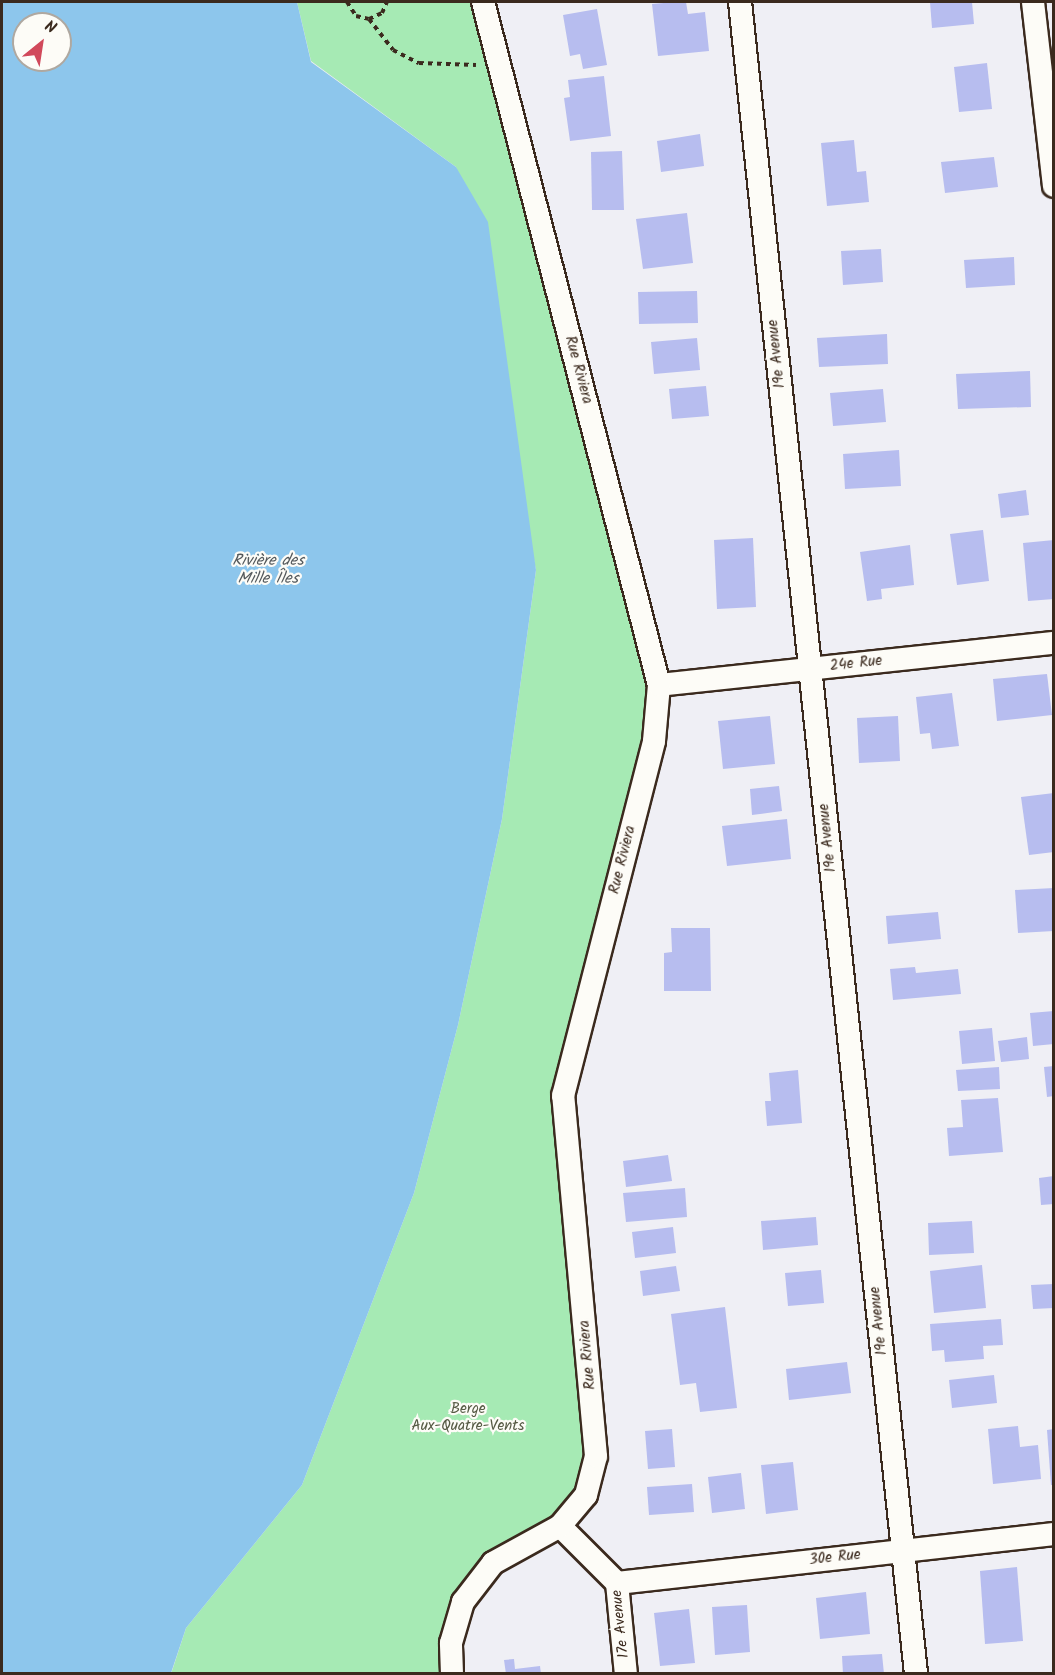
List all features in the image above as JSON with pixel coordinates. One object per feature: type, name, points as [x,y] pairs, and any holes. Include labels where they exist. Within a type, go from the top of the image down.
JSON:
[{"type":"street","name":"Rue Riviera","points":[[452,1674],[451,1643],[463,1602],[493,1563],[560,1526],[585,1495],[596,1456],[563,1096],[654,741],[659,685],[483,2]]},
{"type":"street","name":"19e Avenue","points":[[740,2],[916,1674]]},
{"type":"street","points":[[1033,2],[1053,186]]},
{"type":"street","name":"24e Rue","points":[[659,685],[1053,643]]},
{"type":"street","name":"17e Avenue","points":[[560,1526],[617,1583],[626,1674]]},
{"type":"street","name":"30e Rue","points":[[617,1583],[1053,1534]]},
{"type":"path","points":[[347,2],[356,16],[369,19],[382,13],[387,2]]},
{"type":"path","points":[[369,19],[393,50],[419,63],[498,64]]},
{"type":"green space","name":"Berge Aux-Quatre-Vents","points":[[297,2],[483,2],[659,691],[570,1074],[605,1460],[549,1524],[463,1602],[452,1673],[171,1674],[186,1628],[302,1485],[414,1193],[458,1025],[502,819],[536,570],[456,167],[311,61]]},
{"type":"water","name":"Rivière des Mille Îles","points":[[2,2],[297,2],[311,62],[456,167],[488,222],[536,570],[502,819],[458,1025],[414,1193],[302,1485],[186,1628],[171,1673],[2,1673]]},
{"type":"building","points":[[686,2],[688,14],[705,12],[709,51],[658,56],[652,4]]},
{"type":"building","points":[[930,2],[972,2],[974,24],[932,28]]},
{"type":"building","points":[[597,9],[607,65],[583,69],[580,54],[570,56],[563,15]]},
{"type":"building","points":[[987,63],[992,109],[959,112],[954,67]]},
{"type":"building","points":[[604,76],[611,136],[570,141],[564,98],[570,97],[568,80]]},
{"type":"building","points":[[700,134],[704,166],[661,172],[657,141]]},
{"type":"building","points":[[854,140],[857,172],[866,171],[869,202],[827,206],[821,143]]},
{"type":"building","points":[[622,151],[624,210],[592,210],[591,152]]},
{"type":"building","points":[[994,157],[998,187],[945,193],[941,162]]},
{"type":"building","points":[[687,213],[693,263],[643,269],[636,219]]},
{"type":"building","points":[[881,249],[883,282],[843,285],[841,251]]},
{"type":"building","points":[[1014,257],[1015,285],[966,288],[964,260]]},
{"type":"building","points":[[697,291],[698,323],[639,324],[638,292]]},
{"type":"building","points":[[887,334],[888,364],[819,367],[817,338]]},
{"type":"building","points":[[697,338],[700,370],[654,374],[651,342]]},
{"type":"building","points":[[1030,371],[1031,407],[958,409],[956,374]]},
{"type":"building","points":[[706,386],[709,416],[672,419],[669,389]]},
{"type":"building","points":[[883,389],[886,422],[833,426],[830,393]]},
{"type":"building","points":[[899,450],[901,486],[845,489],[843,454]]},
{"type":"building","points":[[1026,490],[1029,515],[1001,518],[998,494]]},
{"type":"building","points":[[983,530],[989,581],[957,585],[950,534]]},
{"type":"building","points":[[753,538],[756,607],[717,609],[714,540]]},
{"type":"building","points":[[1054,540],[1054,599],[1028,601],[1023,543]]},
{"type":"building","points":[[910,545],[914,585],[881,589],[882,599],[867,601],[860,552]]},
{"type":"building","points":[[1047,674],[1052,715],[997,721],[993,679]]},
{"type":"building","points":[[952,693],[959,746],[932,749],[930,733],[920,734],[916,697]]},
{"type":"building","points":[[770,716],[775,764],[723,769],[718,721]]},
{"type":"building","points":[[898,716],[900,761],[859,763],[857,718]]},
{"type":"building","points":[[779,786],[782,811],[752,815],[750,789]]},
{"type":"building","points":[[1054,793],[1054,852],[1029,855],[1021,797]]},
{"type":"building","points":[[787,819],[791,859],[727,866],[722,826]]},
{"type":"building","points":[[1054,888],[1054,931],[1018,933],[1015,890]]},
{"type":"building","points":[[938,912],[941,939],[888,944],[886,916]]},
{"type":"building","points":[[671,928],[710,928],[711,991],[664,991],[664,953],[672,952]]},
{"type":"building","points":[[915,967],[916,973],[958,969],[961,994],[893,1000],[890,969]]},
{"type":"building","points":[[1054,1011],[1054,1044],[1033,1046],[1030,1013]]},
{"type":"building","points":[[992,1028],[995,1061],[962,1064],[959,1031]]},
{"type":"building","points":[[1027,1037],[1029,1059],[1001,1062],[998,1041]]},
{"type":"building","points":[[1054,1066],[1054,1096],[1047,1097],[1044,1067]]},
{"type":"building","points":[[999,1067],[1000,1089],[958,1091],[956,1070]]},
{"type":"building","points":[[798,1070],[802,1123],[767,1126],[765,1101],[771,1101],[769,1073]]},
{"type":"building","points":[[998,1098],[1003,1152],[949,1156],[947,1128],[963,1127],[961,1100]]},
{"type":"building","points":[[668,1155],[672,1181],[626,1187],[623,1161]]},
{"type":"building","points":[[1054,1176],[1054,1204],[1041,1205],[1039,1178]]},
{"type":"building","points":[[685,1188],[687,1217],[626,1222],[623,1193]]},
{"type":"building","points":[[816,1217],[818,1245],[763,1250],[761,1221]]},
{"type":"building","points":[[972,1221],[974,1253],[929,1255],[928,1223]]},
{"type":"building","points":[[673,1227],[676,1253],[635,1258],[632,1232]]},
{"type":"building","points":[[982,1265],[986,1308],[934,1313],[930,1271]]},
{"type":"building","points":[[676,1266],[680,1291],[643,1296],[640,1271]]},
{"type":"building","points":[[821,1270],[824,1303],[788,1306],[785,1273]]},
{"type":"building","points":[[1054,1284],[1054,1308],[1033,1309],[1031,1285]]},
{"type":"building","points":[[725,1307],[737,1408],[700,1412],[696,1383],[680,1385],[671,1314]]},
{"type":"building","points":[[1001,1319],[1003,1345],[983,1346],[984,1359],[945,1362],[944,1350],[932,1351],[930,1324]]},
{"type":"building","points":[[847,1362],[851,1393],[789,1400],[786,1369]]},
{"type":"building","points":[[994,1375],[997,1403],[952,1408],[949,1380]]},
{"type":"building","points":[[1018,1426],[1020,1447],[1038,1445],[1041,1479],[993,1484],[988,1429]]},
{"type":"building","points":[[672,1429],[675,1467],[648,1469],[645,1431]]},
{"type":"building","points":[[1054,1429],[1054,1485],[1051,1485],[1047,1430]]},
{"type":"building","points":[[793,1462],[798,1510],[766,1514],[761,1465]]},
{"type":"building","points":[[741,1473],[745,1509],[712,1513],[708,1477]]},
{"type":"building","points":[[692,1484],[694,1512],[649,1515],[647,1487]]},
{"type":"building","points":[[1017,1567],[1023,1641],[985,1644],[980,1571]]},
{"type":"building","points":[[866,1592],[870,1634],[820,1639],[816,1598]]},
{"type":"building","points":[[747,1605],[750,1652],[715,1655],[712,1607]]},
{"type":"building","points":[[689,1609],[695,1663],[660,1666],[654,1613]]},
{"type":"building","points":[[882,1654],[884,1674],[843,1674],[842,1656]]},
{"type":"building","points":[[514,1659],[515,1669],[540,1666],[541,1674],[506,1674],[504,1660]]}]
